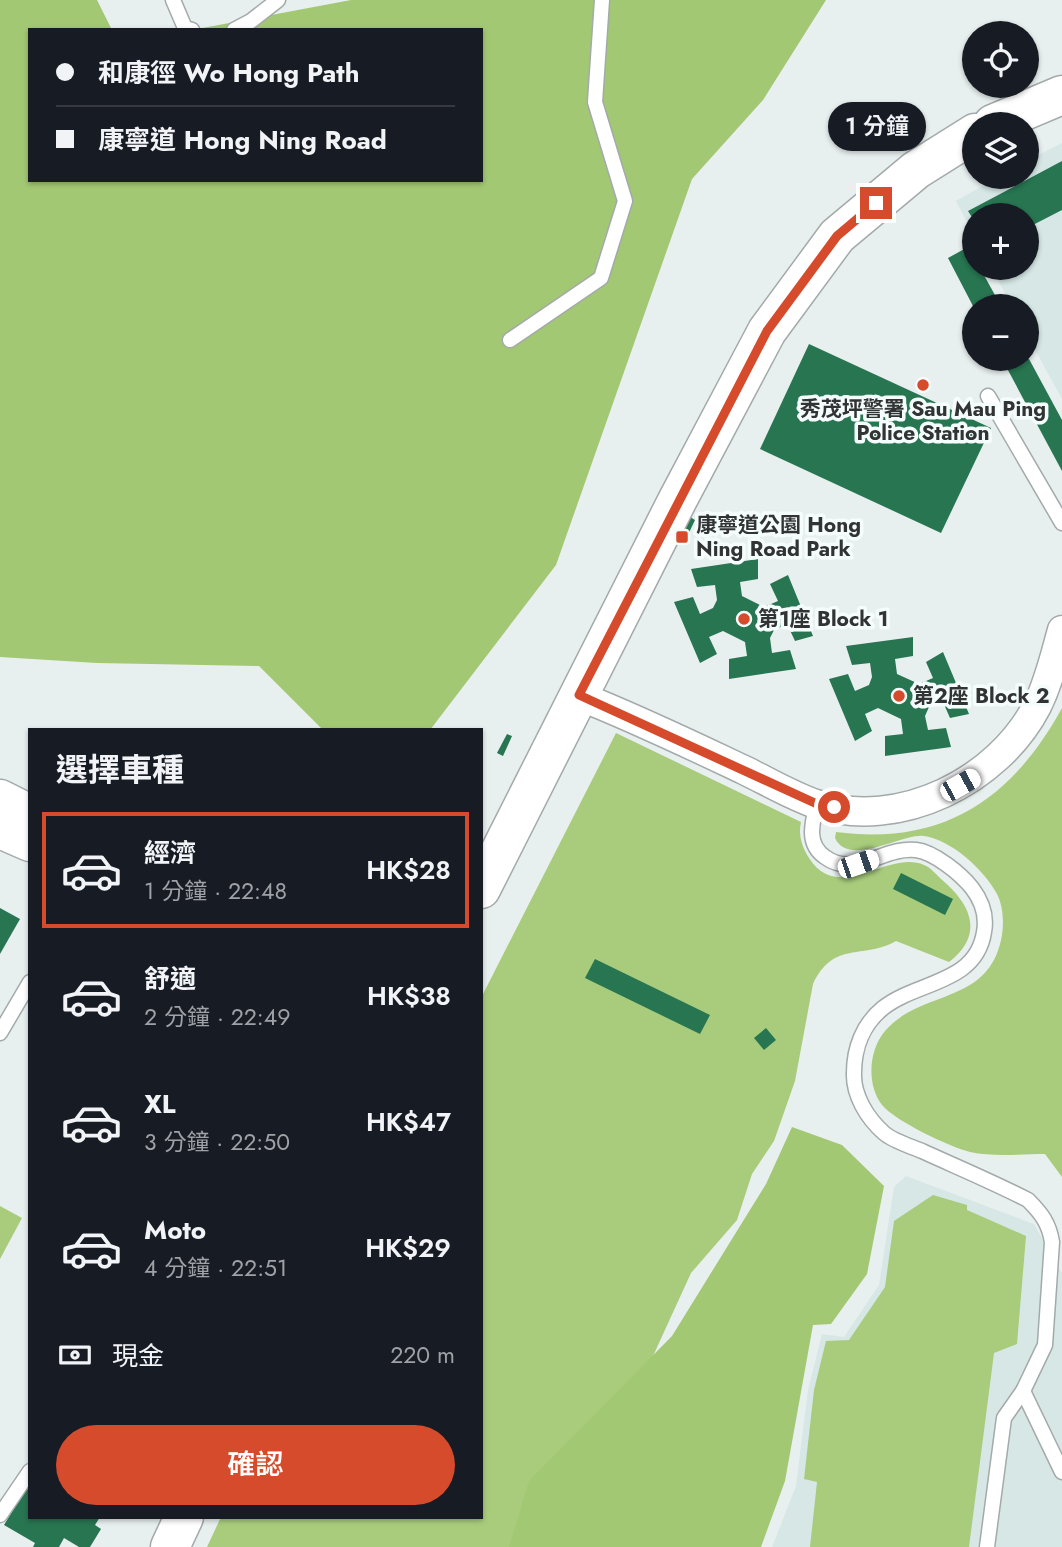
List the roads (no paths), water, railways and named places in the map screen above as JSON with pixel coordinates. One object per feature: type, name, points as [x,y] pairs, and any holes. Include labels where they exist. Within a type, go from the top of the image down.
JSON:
[{"type":"main road","points":[[1022,112],[1062,95]]},
{"type":"main road","points":[[483,885],[767,331],[837,236],[916,170],[962,141]]},
{"type":"main road","points":[[0,799],[28,813]]},
{"type":"main road","points":[[0,829],[28,841]]},
{"type":"street","points":[[579,695],[817,804],[883,809],[915,804],[946,793],[974,777],[1000,757],[1038,705],[1062,630]]},
{"type":"lane","points":[[173,0],[185,28]]},
{"type":"lane","points":[[238,28],[278,0]]},
{"type":"lane","points":[[510,340],[601,278],[625,201],[595,102],[603,0]]},
{"type":"lane","points":[[988,396],[1062,523]]},
{"type":"lane","points":[[817,804],[811,830],[813,843],[821,854],[832,862],[845,866],[858,864],[904,849],[930,854],[970,885],[982,902],[986,923],[982,943],[972,961],[956,974],[883,1007],[869,1021],[859,1039],[853,1077],[858,1097],[867,1114],[885,1134],[1019,1195],[1043,1215],[1052,1242],[1045,1345],[1023,1391],[1004,1418],[986,1547]]},
{"type":"lane","points":[[0,1033],[28,985]]},
{"type":"lane","points":[[1023,1391],[1062,1472]]},
{"type":"lane","points":[[0,1515],[28,1474]]},
{"type":"place","name":"秀茂坪警署 Sau Mau Ping Police Station","points":[[923,385]]},
{"type":"place","name":"康寧道公園 Hong Ning Road Park","points":[[682,537]]},
{"type":"place","name":"第1座 Block 1","points":[[744,619]]},
{"type":"place","name":"第2座 Block 2","points":[[899,696]]}]
